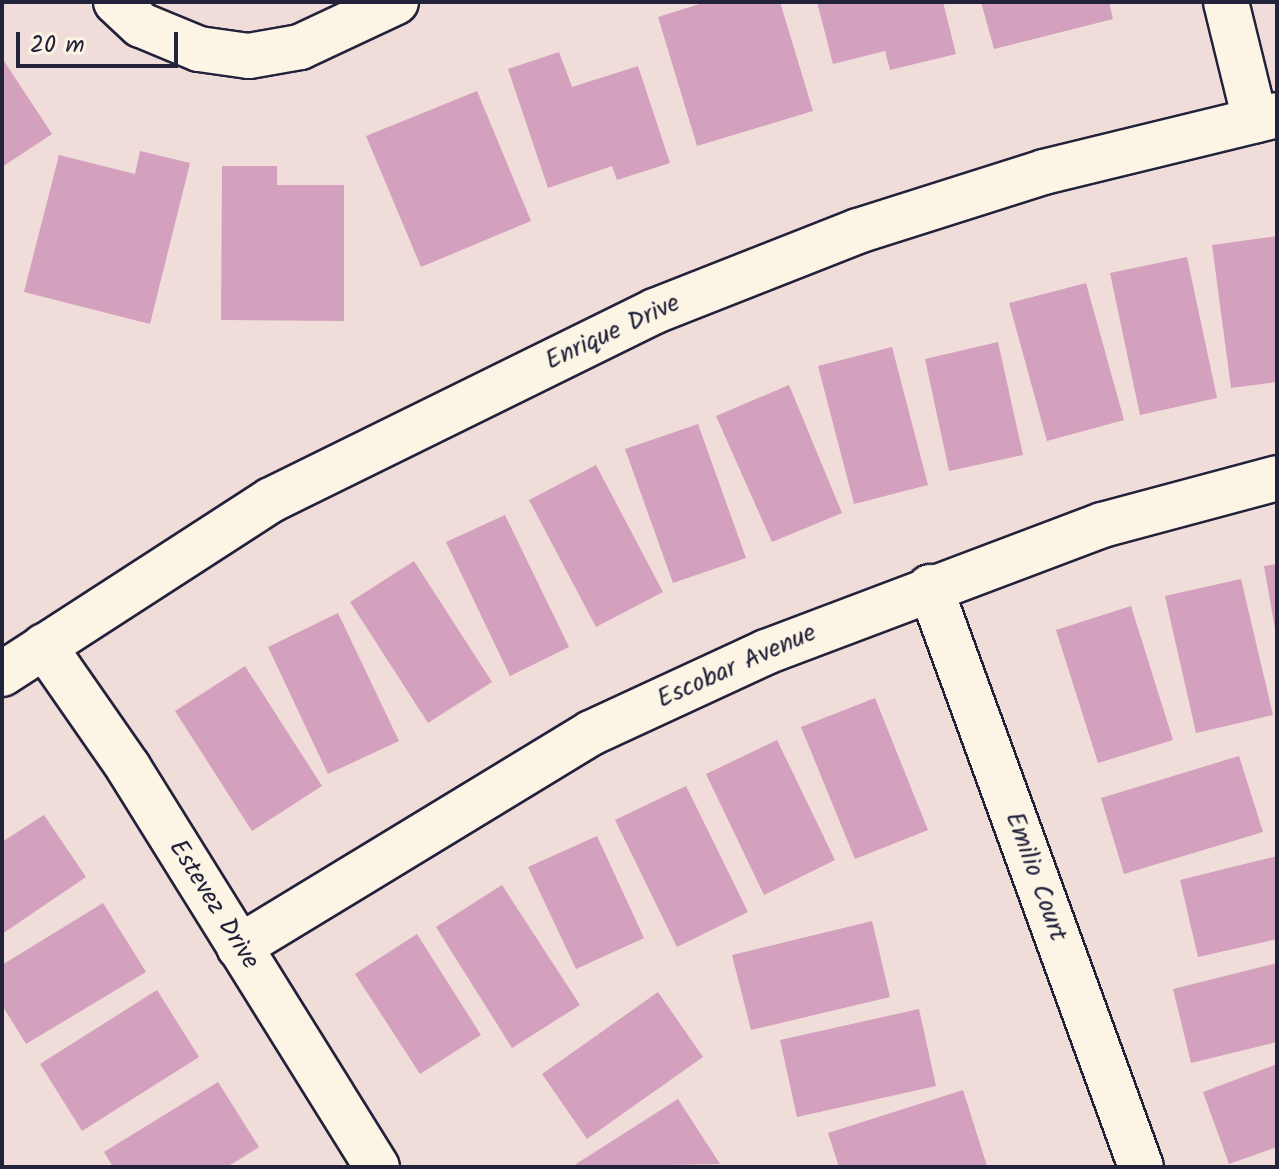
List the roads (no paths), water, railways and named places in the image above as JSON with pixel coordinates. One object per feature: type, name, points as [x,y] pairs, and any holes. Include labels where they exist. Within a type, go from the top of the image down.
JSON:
[{"type":"street","points":[[116,2],[141,25],[199,49],[249,56],[300,47],[396,2]]},
{"type":"street","points":[[1226,2],[1266,118]]},
{"type":"street","name":"Enrique Drive","points":[[2,674],[271,500],[655,311],[858,231],[1015,181],[1266,118]]},
{"type":"street","name":"Escobar Avenue","points":[[239,947],[591,733],[930,587],[1102,525],[1277,478]]},
{"type":"street","name":"Emilio Court","points":[[930,587],[1141,1167]]},
{"type":"street","name":"Estevez Drive","points":[[44,646],[377,1167]]}]
